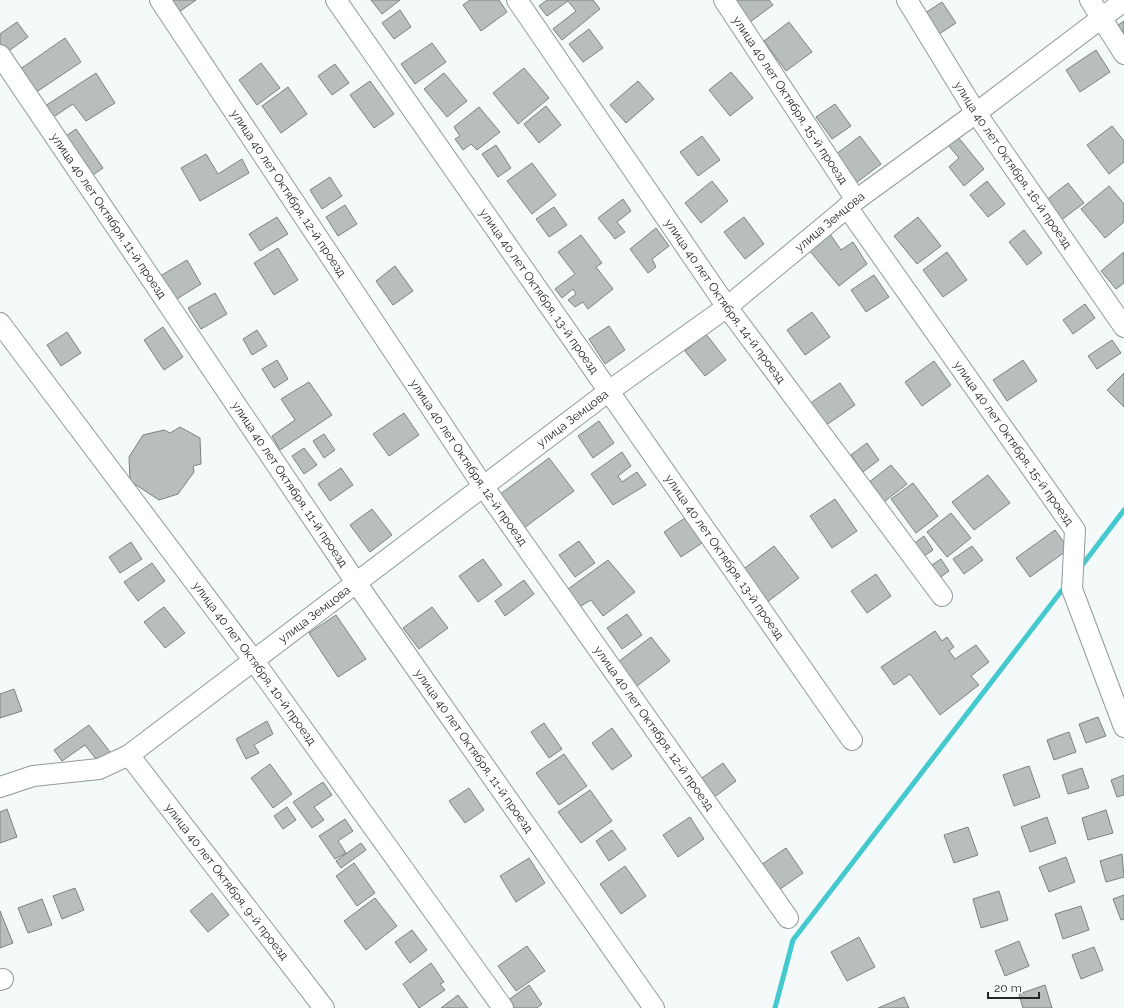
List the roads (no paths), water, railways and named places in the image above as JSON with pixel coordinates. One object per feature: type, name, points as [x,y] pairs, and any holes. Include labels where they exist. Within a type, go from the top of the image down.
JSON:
[{"type":"street","name":"улица 40 лет Октября, 12-й проезд","points":[[160,0],[483,486],[788,918]]},
{"type":"street","name":"улица 40 лет Октября, 13-й проезд","points":[[336,0],[610,390],[852,740]]},
{"type":"street","name":"улица 40 лет Октября, 14-й проезд","points":[[517,0],[728,307],[942,596]]},
{"type":"street","name":"улица 40 лет Октября, 15-й проезд","points":[[724,0],[852,204],[1075,530],[1072,589],[1124,727]]},
{"type":"street","name":"улица 40 лет Октября, 16-й проезд","points":[[907,0],[976,113],[1124,327]]},
{"type":"street","points":[[1090,0],[1124,54]]},
{"type":"street","name":"улица Земцова","points":[[0,787],[33,776],[99,769],[129,756],[610,390],[728,307],[852,204],[976,113],[1124,1]]},
{"type":"street","name":"улица 40 лет Октября, 11-й проезд","points":[[0,55],[357,584],[654,1008]]},
{"type":"street","name":"улица 40 лет Октября, 10-й проезд","points":[[0,323],[254,661],[503,1008]]},
{"type":"street","name":"улица 40 лет Октября, 9-й проезд","points":[[129,756],[324,1008]]},
{"type":"waterway","points":[[1080,568],[1124,510]]},
{"type":"waterway","points":[[775,1008],[793,940],[1066,585]]}]
